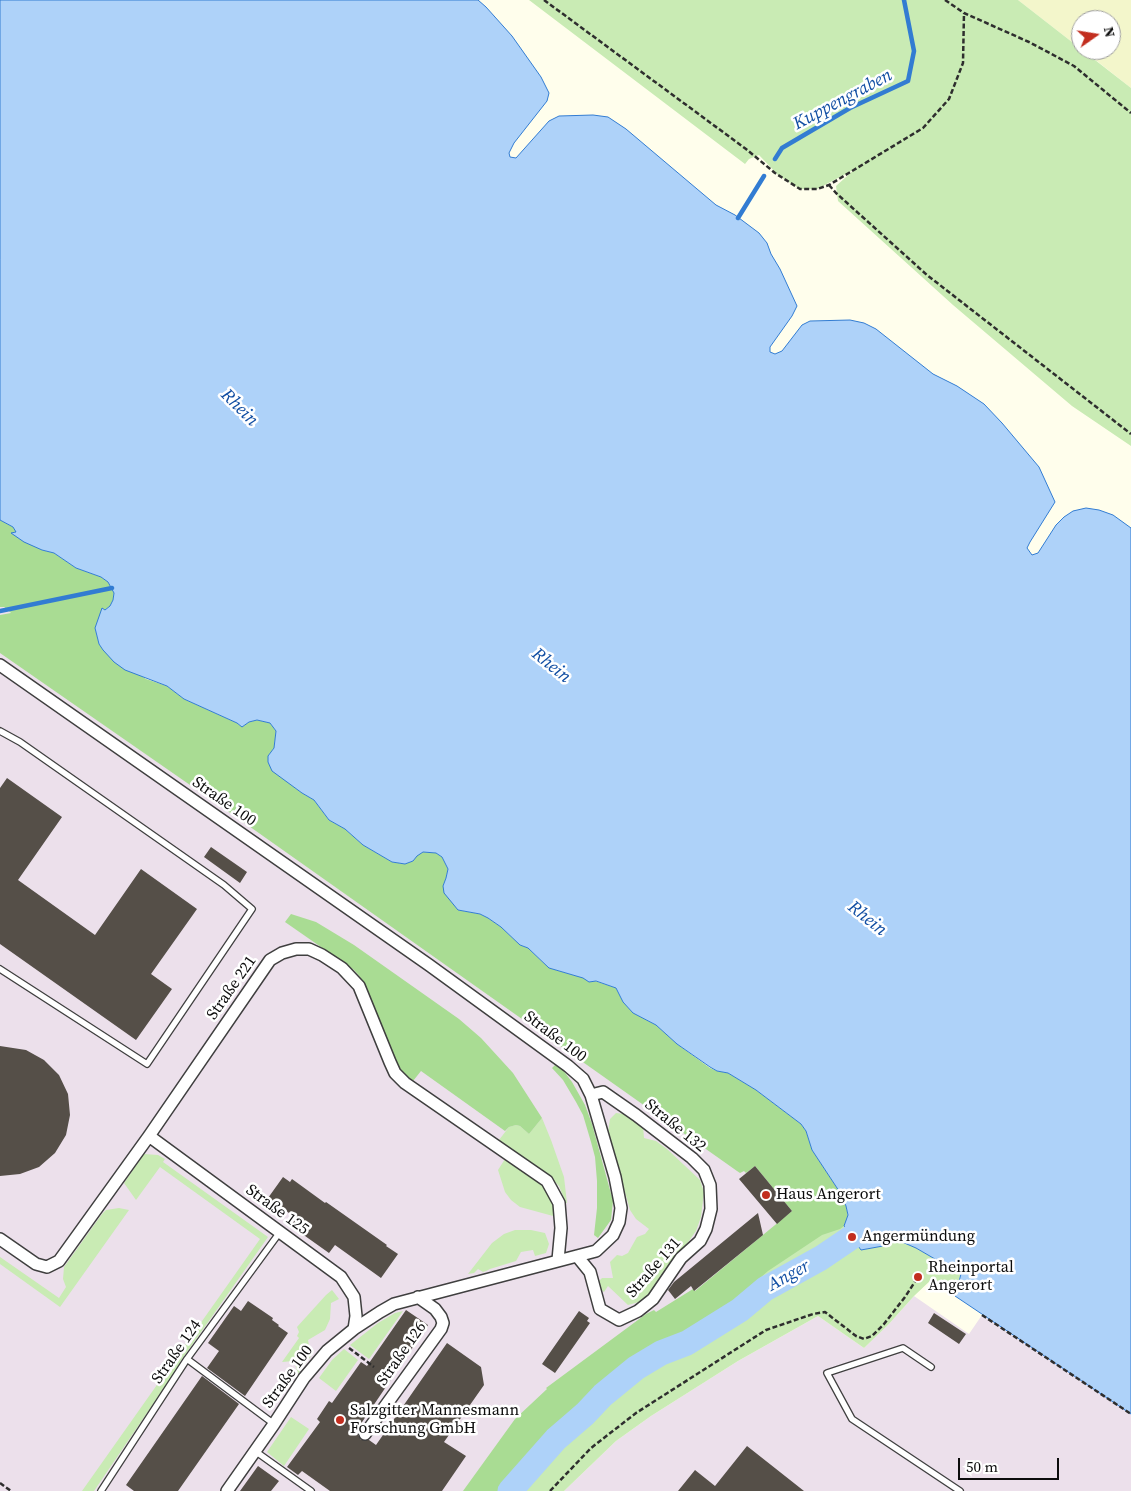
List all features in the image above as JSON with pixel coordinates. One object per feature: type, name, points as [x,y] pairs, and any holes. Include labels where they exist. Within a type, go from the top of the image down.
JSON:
[{"type":"street","name":"Straße 100","points":[[0,665],[429,965],[568,1066],[583,1079],[591,1095],[615,1177],[621,1208],[619,1222],[613,1235],[596,1251],[394,1304],[354,1329],[327,1351],[311,1369],[227,1491]]},
{"type":"street","name":"Straße 221","points":[[0,1239],[36,1264],[47,1267],[58,1261],[149,1136],[270,960],[282,953],[296,949],[309,950],[322,955],[342,968],[359,986],[395,1073],[406,1083],[547,1181],[559,1203],[561,1228],[558,1260]]},
{"type":"street","name":"Straße 132","points":[[591,1095],[603,1092],[692,1158],[704,1170],[710,1185],[711,1209]]},
{"type":"street","name":"Straße 125","points":[[149,1136],[342,1277],[354,1297],[356,1306],[354,1329]]},
{"type":"street","name":"Straße 131","points":[[577,1256],[590,1272],[600,1309],[619,1320],[638,1311],[653,1299],[681,1258],[700,1241],[706,1229],[711,1209]]},
{"type":"street","name":"Straße 126","points":[[365,1434],[441,1329],[443,1323],[441,1317],[435,1309],[418,1297]]},
{"type":"lane","points":[[0,731],[20,742],[224,885],[252,909],[147,1064],[0,969]]},
{"type":"lane","name":"Straße 124","points":[[101,1491],[187,1359],[280,1232]]},
{"type":"lane","points":[[931,1367],[903,1348],[827,1373],[852,1419],[960,1491]]},
{"type":"lane","points":[[187,1359],[274,1424]]},
{"type":"lane","points":[[256,1451],[311,1491]]},
{"type":"path","points":[[544,0],[746,149],[775,174],[800,189],[818,189],[829,185],[923,128],[949,99],[963,64],[964,13]]},
{"type":"path","points":[[946,0],[964,13],[1029,42],[1074,66],[1131,113]]},
{"type":"path","points":[[829,185],[927,275],[1131,434]]},
{"type":"path","points":[[550,1491],[591,1448],[636,1413],[766,1330],[825,1312],[856,1336],[864,1339],[872,1336],[884,1324],[918,1277]]},
{"type":"path","points":[[982,1314],[1131,1414]]},
{"type":"path","points":[[346,1346],[374,1367]]},
{"type":"path","points":[[0,1483],[11,1491]]},
{"type":"shaded area","points":[[0,604],[37,635],[744,1127],[826,1203],[495,1491],[0,1491]]},
{"type":"shaded area","points":[[914,1296],[969,1334],[982,1315],[1131,1414],[1131,1491],[564,1491],[616,1441],[651,1416],[738,1361],[818,1316],[864,1348]]},
{"type":"green space","points":[[529,0],[1018,0],[1071,41],[1071,60],[1095,60],[1131,88],[1131,446],[1072,406],[953,305],[838,201],[836,186],[855,169],[817,189],[800,189],[778,175],[759,155],[749,159],[745,164]]},
{"type":"green space","points":[[1018,0],[1131,0],[1131,88],[1096,60],[1121,60],[1121,10],[1071,10],[1071,41]]},
{"type":"green space","points":[[0,520],[13,527],[17,532],[12,533],[42,550],[54,553],[76,568],[101,577],[108,582],[114,593],[113,600],[110,606],[105,610],[103,609],[95,628],[99,644],[103,650],[146,679],[167,686],[184,699],[242,727],[249,722],[257,720],[270,723],[276,731],[274,748],[268,756],[268,762],[272,770],[314,800],[329,820],[345,829],[363,845],[392,862],[405,864],[413,861],[417,855],[423,852],[436,853],[442,857],[448,869],[443,886],[458,910],[480,914],[488,918],[501,927],[520,945],[528,948],[549,968],[584,978],[589,982],[595,981],[616,988],[623,1002],[633,1013],[656,1025],[677,1044],[710,1068],[728,1073],[756,1090],[801,1124],[806,1131],[812,1150],[839,1191],[846,1206],[848,1216],[844,1226],[822,1235],[768,1271],[729,1305],[679,1338],[656,1347],[575,1407],[526,1458],[500,1491],[463,1491],[515,1419],[546,1388],[646,1314],[654,1310],[656,1312],[693,1289],[695,1291],[792,1211],[755,1166],[746,1173],[744,1171],[740,1173],[737,1171],[239,819],[0,653],[0,615],[11,613],[4,607],[0,607]]},
{"type":"green space","points":[[291,914],[316,922],[354,945],[459,1019],[481,1038],[513,1073],[542,1118],[529,1134],[516,1125],[509,1127],[505,1131],[421,1071],[413,1081],[404,1074],[394,1059],[369,994],[360,977],[354,970],[285,922]]},
{"type":"green space","points":[[555,1065],[563,1070],[572,1082],[585,1105],[613,1201],[611,1220],[598,1238],[594,1235],[597,1208],[595,1157],[583,1115],[563,1080],[552,1068]]},
{"type":"green space","points":[[616,1113],[625,1114],[643,1126],[644,1138],[656,1141],[667,1149],[700,1180],[704,1192],[701,1217],[696,1231],[650,1296],[628,1305],[608,1286],[604,1292],[600,1289],[598,1282],[602,1278],[613,1278],[610,1262],[617,1255],[622,1256],[628,1253],[637,1237],[645,1234],[649,1229],[636,1219],[630,1210],[608,1132],[610,1119]]},
{"type":"green space","points":[[542,1118],[564,1177],[567,1203],[559,1186],[550,1177],[499,1140],[509,1127],[516,1125],[529,1134]]},
{"type":"green space","points":[[144,1154],[158,1155],[165,1159],[163,1162],[268,1237],[180,1362],[94,1491],[82,1491],[260,1239],[160,1167],[136,1200],[124,1183]]},
{"type":"green space","points":[[505,1159],[546,1188],[553,1200],[556,1213],[553,1216],[520,1207],[511,1200],[505,1192],[498,1170]]},
{"type":"green space","points":[[826,1203],[861,1250],[883,1246],[890,1240],[895,1239],[916,1248],[947,1266],[957,1266],[961,1273],[955,1296],[932,1279],[864,1348],[818,1316],[738,1361],[651,1416],[616,1441],[564,1491],[495,1491],[550,1422]]},
{"type":"green space","points":[[119,1208],[129,1210],[60,1307],[0,1264],[0,1257],[59,1298],[66,1287],[63,1279],[64,1267],[102,1214],[106,1210]]},
{"type":"green space","points":[[515,1230],[531,1230],[545,1233],[549,1244],[546,1253],[535,1256],[533,1250],[521,1252],[516,1261],[483,1272],[478,1269],[474,1273],[468,1274],[492,1243],[504,1234]]},
{"type":"green space","points":[[332,1290],[339,1299],[331,1303],[330,1319],[325,1330],[308,1340],[311,1356],[298,1374],[294,1361],[282,1362],[299,1338],[297,1336],[299,1332],[297,1327]]},
{"type":"green space","points":[[403,1311],[369,1359],[350,1345],[378,1323],[395,1313]]},
{"type":"green space","points":[[344,1349],[358,1360],[336,1391],[319,1378],[332,1360]]},
{"type":"green space","points":[[291,1417],[309,1429],[284,1466],[267,1452]]},
{"type":"water","name":"Rhein","points":[[0,0],[478,0],[512,36],[541,77],[549,93],[547,101],[514,143],[509,153],[510,157],[516,158],[549,121],[559,116],[593,115],[608,117],[626,129],[716,205],[735,215],[759,233],[767,243],[797,306],[770,347],[770,352],[775,354],[782,351],[802,325],[810,321],[850,320],[864,323],[876,329],[933,374],[957,386],[984,404],[1039,467],[1055,502],[1027,548],[1032,555],[1038,553],[1056,525],[1073,511],[1086,508],[1099,510],[1113,515],[1131,528],[1131,1414],[955,1296],[961,1274],[957,1266],[947,1266],[916,1248],[895,1239],[890,1240],[883,1246],[861,1250],[844,1226],[848,1215],[839,1191],[812,1150],[806,1131],[801,1124],[756,1090],[728,1073],[717,1071],[710,1067],[677,1044],[656,1025],[633,1013],[623,1002],[616,988],[596,981],[589,982],[583,978],[549,968],[528,948],[520,945],[501,927],[488,918],[480,914],[458,910],[444,893],[443,886],[448,869],[442,857],[436,853],[423,852],[413,861],[405,864],[392,862],[363,845],[345,829],[329,820],[314,800],[272,771],[268,762],[268,756],[274,748],[276,731],[270,723],[257,720],[249,722],[242,727],[184,699],[167,686],[125,670],[103,650],[99,644],[95,628],[102,608],[105,610],[113,600],[114,593],[108,582],[101,577],[76,568],[54,553],[24,542],[11,533],[16,532],[13,527],[0,520]]},
{"type":"building","points":[[7,778],[62,817],[18,880],[95,935],[141,869],[197,909],[151,974],[172,989],[136,1040],[0,944],[0,788]]},
{"type":"building","points":[[211,847],[247,872],[240,883],[204,857]]},
{"type":"building","points":[[0,1046],[26,1050],[44,1060],[59,1075],[68,1094],[70,1115],[66,1135],[55,1153],[39,1167],[20,1174],[0,1176]]},
{"type":"building","name":"Haus Angerort","points":[[755,1166],[792,1211],[777,1224],[739,1179]]},
{"type":"building","points":[[283,1177],[290,1182],[292,1179],[398,1254],[381,1278],[335,1245],[329,1253],[291,1226],[296,1218],[268,1198]]},
{"type":"building","points":[[758,1213],[763,1235],[694,1291],[691,1286],[675,1299],[668,1290],[674,1282]]},
{"type":"building","points":[[248,1301],[273,1318],[272,1320],[278,1326],[288,1333],[245,1396],[207,1368],[219,1351],[208,1343],[234,1306],[241,1311]]},
{"type":"building","points":[[406,1310],[428,1325],[356,1431],[361,1440],[369,1440],[376,1445],[447,1343],[481,1367],[484,1385],[444,1442],[466,1456],[442,1491],[330,1491],[302,1471],[298,1475],[287,1467],[320,1422],[317,1419],[329,1401],[332,1403],[361,1362],[367,1366]]},
{"type":"building","points":[[579,1311],[589,1318],[587,1321],[590,1323],[555,1373],[542,1364]]},
{"type":"building","points":[[934,1313],[966,1334],[959,1344],[928,1323]]},
{"type":"building","points":[[202,1376],[239,1404],[178,1491],[134,1491],[126,1485]]},
{"type":"building","points":[[747,1446],[804,1491],[678,1491],[695,1470],[715,1486]]},
{"type":"building","points":[[258,1466],[279,1481],[271,1491],[240,1491]]},
{"type":"waterway","name":"Kuppengraben","points":[[775,159],[782,148],[850,108],[908,81],[914,51],[904,0]]},
{"type":"waterway","name":"Kuppengraben","points":[[738,218],[764,176]]},
{"type":"waterway","points":[[0,611],[112,588]]},
{"type":"waterway","name":"Anger","points":[[510,1491],[556,1439],[585,1414],[603,1395],[636,1368],[661,1353],[687,1343],[740,1310],[765,1289],[821,1258],[852,1237],[881,1222]]},
{"type":"place","name":"Haus Angerort","points":[[766,1195]]},
{"type":"place","name":"Angermündung","points":[[852,1237]]},
{"type":"place","name":"Rheinportal Angerort","points":[[918,1277]]},
{"type":"place","name":"Salzgitter Mannesmann Forschung GmbH","points":[[340,1420]]}]
